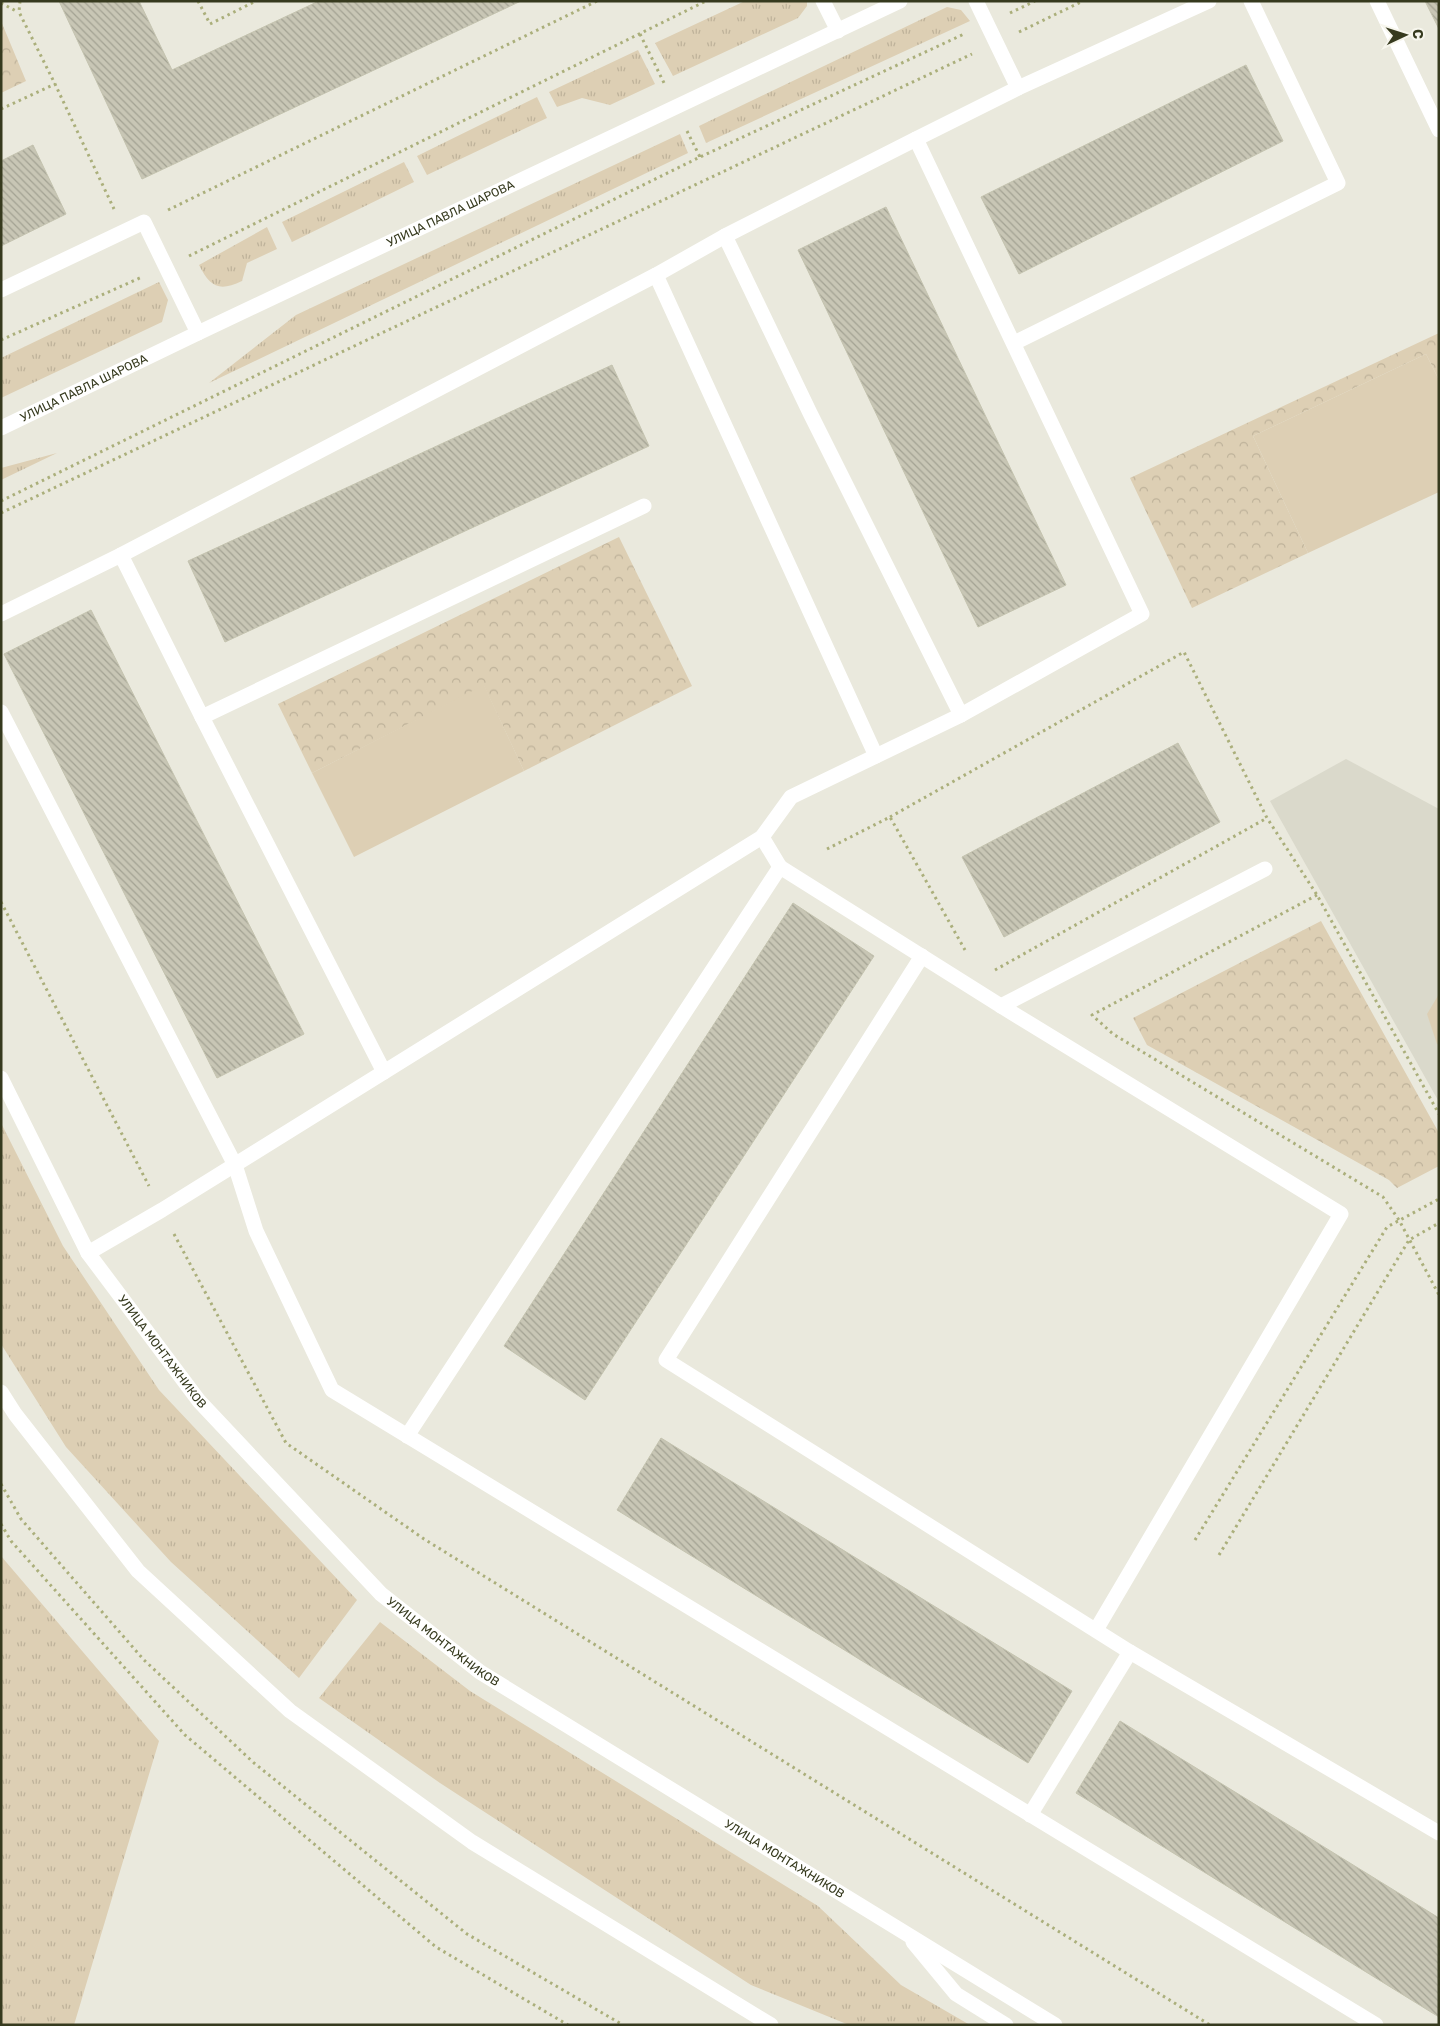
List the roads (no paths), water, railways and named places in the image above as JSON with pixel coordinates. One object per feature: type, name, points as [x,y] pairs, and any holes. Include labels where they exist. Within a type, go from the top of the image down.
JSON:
[{"type":"street","points":[[823,1],[838,30]]},
{"type":"street","name":"УЛИЦА ПАВЛА ШАРОВА","points":[[1,428],[900,1]]},
{"type":"street","points":[[976,1],[1018,88]]},
{"type":"street","points":[[1,614],[121,555],[656,275],[725,236],[916,139],[1018,88],[1209,1]]},
{"type":"street","points":[[1014,343],[1338,183],[1251,1]]},
{"type":"street","points":[[1377,1],[1439,130]]},
{"type":"street","points":[[88,1253],[235,1165],[762,837],[791,797],[961,715],[1142,614],[916,139]]},
{"type":"street","points":[[1,290],[144,222],[198,333]]},
{"type":"street","points":[[725,236],[810,413],[961,715]]},
{"type":"street","points":[[656,275],[876,756]]},
{"type":"street","points":[[202,717],[644,506]]},
{"type":"street","points":[[121,555],[384,1072]]},
{"type":"street","points":[[1,712],[235,1165],[256,1231],[332,1390],[1376,2025]]},
{"type":"street","points":[[762,837],[780,867],[1001,1006],[1341,1214],[1096,1630]]},
{"type":"street","points":[[408,1436],[780,867]]},
{"type":"street","points":[[1001,1006],[1265,869]]},
{"type":"street","points":[[922,956],[666,1360],[1130,1652],[1439,1833]]},
{"type":"street","name":"УЛИЦА МОНТАЖНИКОВ","points":[[1,1078],[88,1253],[199,1401],[381,1594],[480,1672],[1055,2025]]},
{"type":"street","points":[[1,1392],[15,1414],[138,1571],[290,1711],[472,1842],[771,2025]]},
{"type":"street","points":[[1030,1815],[1130,1652]]},
{"type":"street","points":[[904,1931],[956,1994],[1006,2025]]}]
